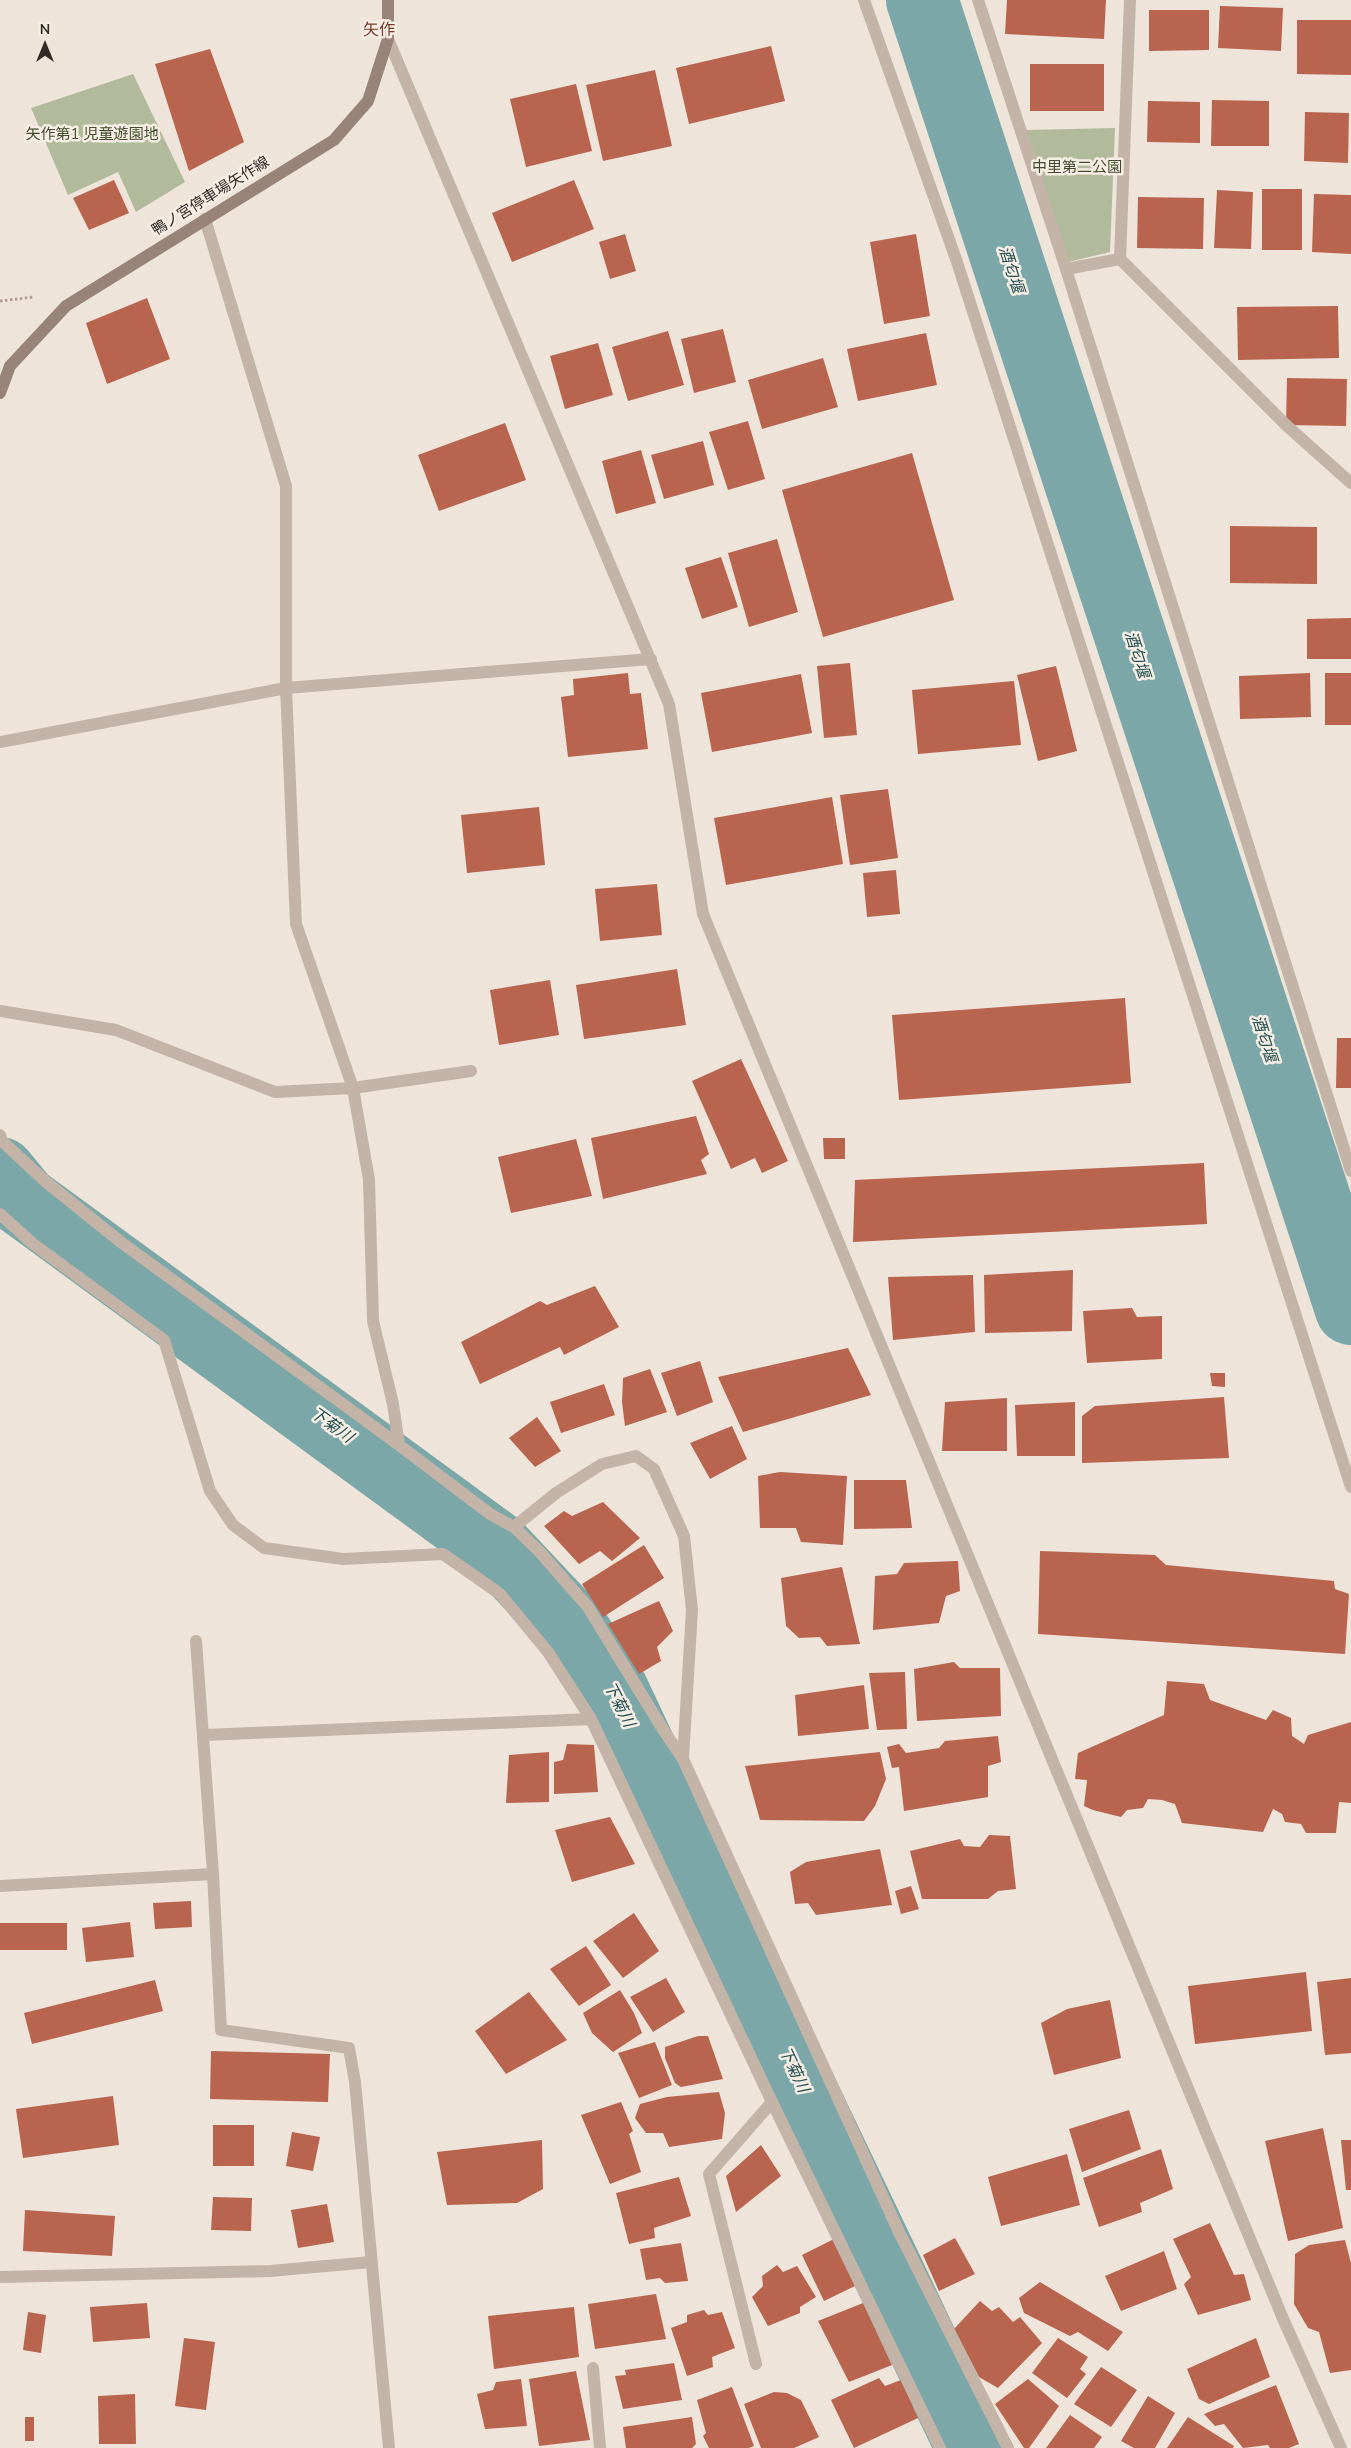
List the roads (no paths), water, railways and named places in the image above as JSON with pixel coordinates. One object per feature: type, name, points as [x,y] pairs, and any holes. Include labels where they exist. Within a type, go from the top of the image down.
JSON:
[{"type":"main road","name":"鴨ノ宮停車場矢作線","points":[[0,393],[10,366],[66,306],[334,140],[368,101],[388,38],[388,0]]},
{"type":"street","points":[[864,0],[957,262],[1351,1487]]},
{"type":"street","points":[[978,0],[1066,269],[1351,1171]]},
{"type":"street","points":[[1130,0],[1120,259],[1286,425],[1351,483]]},
{"type":"street","points":[[388,38],[669,704],[703,914],[1280,2312],[1341,2448]]},
{"type":"street","points":[[204,219],[286,486],[286,688],[296,924],[353,1088],[369,1180],[373,1321],[392,1404],[399,1445]]},
{"type":"street","points":[[1066,269],[1120,259]]},
{"type":"street","points":[[0,742],[286,688],[651,659]]},
{"type":"street","points":[[0,1011],[116,1030],[275,1092],[353,1088],[471,1071]]},
{"type":"street","points":[[0,1135],[2,1140],[45,1181],[122,1243],[399,1445],[490,1514],[514,1527],[539,1551],[588,1607],[683,1759],[898,2232],[1008,2448]]},
{"type":"street","points":[[0,1214],[32,1243],[164,1340],[210,1491],[233,1525],[264,1548],[343,1559],[443,1554],[500,1594],[548,1652],[591,1719],[772,2102],[940,2448]]},
{"type":"street","points":[[514,1527],[556,1493],[602,1464],[636,1456],[654,1469],[684,1536],[692,1610],[683,1759]]},
{"type":"street","points":[[196,1641],[213,1874],[221,2030],[349,2048],[356,2082],[389,2448]]},
{"type":"street","points":[[204,1735],[591,1719]]},
{"type":"street","points":[[0,1886],[213,1874]]},
{"type":"street","points":[[756,2364],[709,2174],[772,2102]]},
{"type":"street","points":[[0,2277],[270,2271],[371,2262]]},
{"type":"street","points":[[593,2368],[600,2448]]},
{"type":"waterway","name":"酒匂堰","points":[[922,0],[1351,1309]]},
{"type":"waterway","name":"下菊川","points":[[0,1173],[23,1201],[495,1546],[573,1629],[613,1691],[972,2448]]},
{"type":"district","name":"矢作","points":[[379,31]]},
{"type":"park label","name":"矢作第1 児童遊園地","points":[[92,135]]},
{"type":"park label","name":"中里第二公園","points":[[1077,168]]}]
